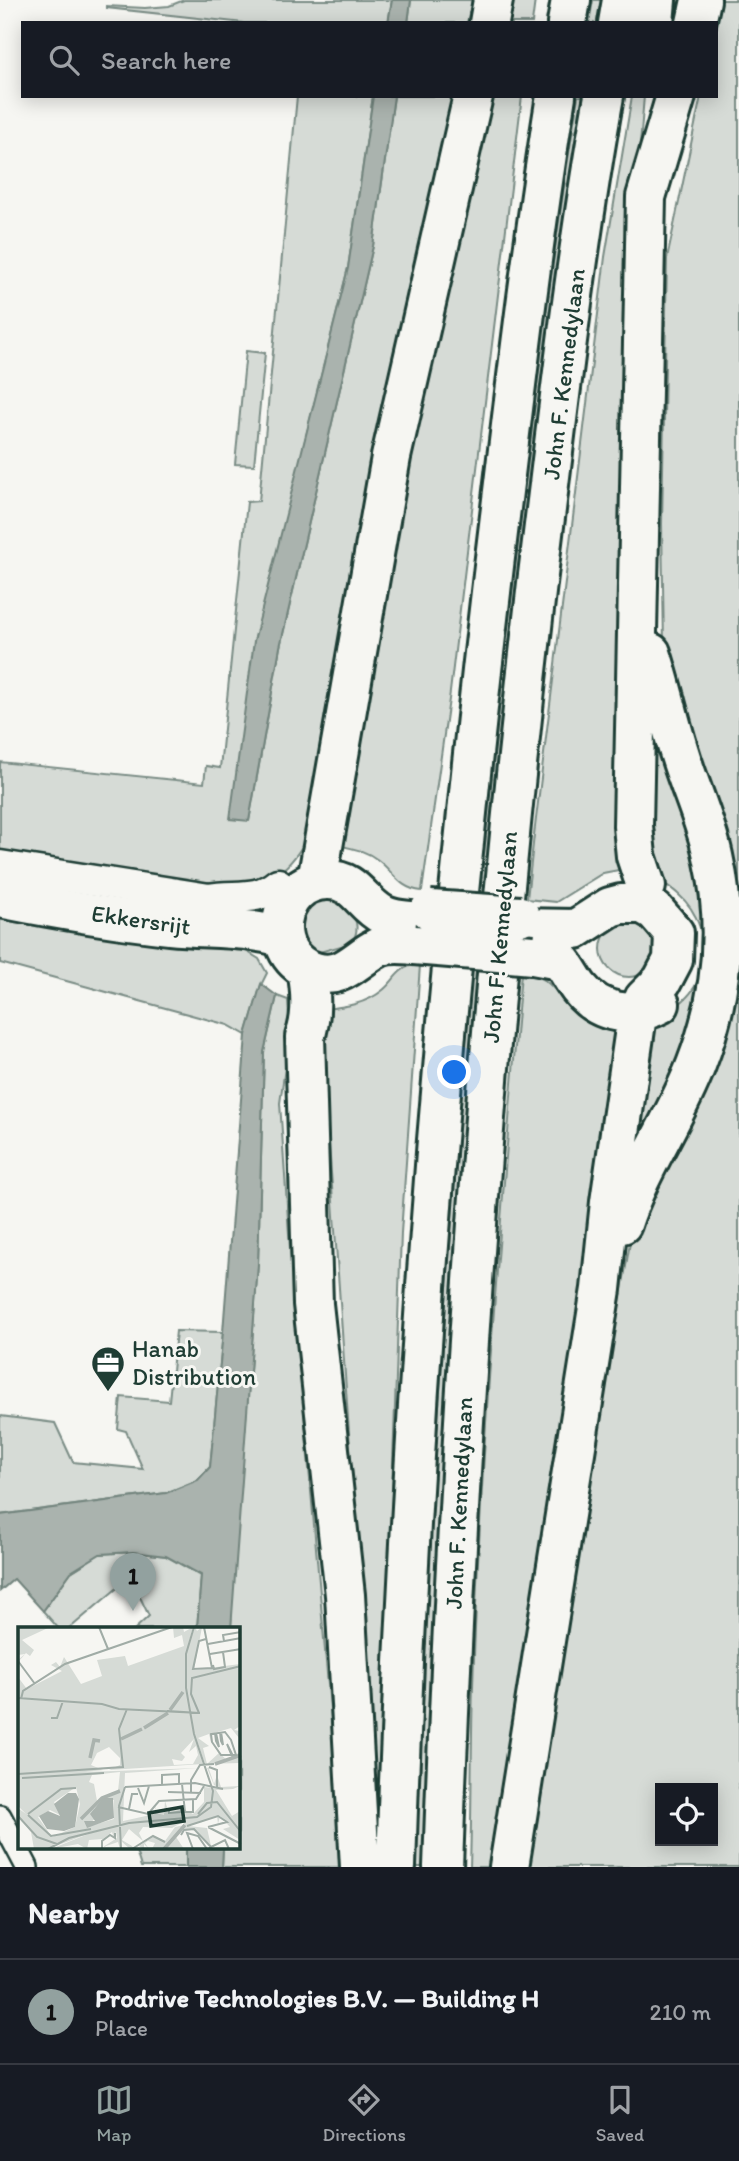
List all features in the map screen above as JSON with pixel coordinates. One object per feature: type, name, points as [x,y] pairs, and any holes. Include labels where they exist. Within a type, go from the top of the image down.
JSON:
[{"type":"highway","points":[[489,21],[493,0]]},
{"type":"highway","points":[[567,21],[571,0]]},
{"type":"highway","points":[[618,21],[622,0]]},
{"type":"highway","points":[[654,21],[656,0]]},
{"type":"highway","points":[[696,21],[701,0]]},
{"type":"highway","points":[[416,925],[341,972],[324,974],[307,969],[290,955],[282,909],[319,872],[391,457],[473,98]]},
{"type":"highway","name":"John F. Kennedylaan","points":[[396,1867],[402,1683],[448,976],[520,346],[556,98]]},
{"type":"highway","name":"John F. Kennedylaan","points":[[443,1867],[465,1385],[504,891],[566,344],[604,98]]},
{"type":"highway","points":[[646,886],[636,856],[634,826],[639,616],[640,376],[651,98]]},
{"type":"highway","points":[[646,197],[675,98]]},
{"type":"highway","points":[[601,1289],[629,1203],[696,1066],[711,1017],[722,960],[722,908],[713,854],[680,755],[639,616]]},
{"type":"highway","points":[[319,872],[347,883],[381,914],[416,925],[535,934],[576,929],[610,906],[643,904],[655,911],[674,933],[673,960],[662,981],[648,994],[639,1012],[610,1202],[601,1289],[509,1867]]},
{"type":"highway","points":[[615,885],[646,886],[676,904],[691,931],[691,965],[677,991],[659,1006],[639,1012],[622,1013],[600,1006],[584,995],[560,960],[535,934],[569,914],[593,895],[615,885]]},
{"type":"highway","name":"Ekkersrijt","points":[[0,898],[148,923],[209,914],[223,926],[282,909]]},
{"type":"highway","points":[[209,914],[222,937],[245,939],[263,947],[293,987],[299,1023],[305,1037]]},
{"type":"highway","points":[[307,969],[310,1023],[305,1037],[313,1304],[345,1595],[360,1867]]},
{"type":"main road","name":"Ekkersrijt","points":[[0,866],[209,914],[226,895],[254,897],[282,909]]},
{"type":"street","points":[[0,1816],[27,1867]]},
{"type":"shaded area","points":[[184,0],[392,0],[388,21],[226,21],[107,8],[169,6]]},
{"type":"shaded area","points":[[392,0],[411,0],[408,21],[388,21]]},
{"type":"shaded area","points":[[411,0],[472,0],[467,21],[408,21]]},
{"type":"shaded area","points":[[507,0],[535,0],[532,21],[503,21]]},
{"type":"shaded area","points":[[593,0],[608,0],[604,21],[589,21]]},
{"type":"shaded area","points":[[722,0],[739,0],[739,1867],[524,1867],[636,1207],[720,1021],[664,645],[662,524],[667,259],[701,98],[718,98],[717,21]]},
{"type":"shaded area","points":[[297,98],[373,98],[348,268],[303,448],[249,821],[280,647],[373,246],[394,98],[453,98],[311,832],[295,857],[279,873],[230,890],[0,855],[0,762],[204,783],[206,766],[220,768],[247,502],[259,501]]},
{"type":"shaded area","points":[[373,98],[394,98],[373,246],[280,647],[249,821],[230,819],[254,641],[348,268]]},
{"type":"shaded area","points":[[488,98],[522,98],[450,692],[422,891],[402,884],[370,854],[342,846],[386,555]]},
{"type":"shaded area","points":[[578,98],[593,98],[430,1867],[415,1867],[437,1432],[470,989],[516,541],[555,244]]},
{"type":"shaded area","points":[[632,98],[644,98],[637,181],[624,869],[603,873],[556,902],[527,899],[605,257]]},
{"type":"shaded area","points":[[246,351],[265,353],[254,465],[235,464]]},
{"type":"shaded area","points":[[653,671],[667,741],[695,820],[704,855],[711,905],[711,951],[705,995],[694,1036],[679,1077],[622,1204],[647,1039],[660,1020],[692,991],[698,980],[703,956],[702,937],[696,918],[685,901],[650,870],[641,834],[641,764]]},
{"type":"shaded area","points":[[339,899],[355,919],[355,936],[352,943],[316,953],[308,947],[300,934],[301,921],[315,900]]},
{"type":"shaded area","points":[[0,909],[241,948],[259,959],[267,973],[246,1035],[228,1025],[0,963]]},
{"type":"shaded area","points":[[623,921],[635,921],[645,925],[653,933],[657,949],[653,965],[645,973],[635,977],[623,977],[613,973],[605,965],[601,955],[601,943],[605,933],[613,925]]},
{"type":"shaded area","points":[[412,965],[420,965],[401,1233],[379,1867],[326,1100],[324,1009],[370,999]]},
{"type":"shaded area","points":[[521,973],[547,982],[573,1011],[584,1019],[600,1028],[619,1033],[499,1867],[470,1867],[473,1687],[481,1508],[492,1330]]},
{"type":"shaded area","points":[[261,984],[277,996],[264,1052],[258,1264],[231,1627],[197,1627],[201,1575],[166,1556],[133,1552],[100,1554],[71,1572],[43,1611],[14,1579],[0,1591],[0,1515],[166,1493],[198,1480],[210,1467],[246,1035]]},
{"type":"shaded area","points":[[277,996],[288,1000],[290,1032],[280,1103],[291,1263],[344,1867],[222,1867],[223,1850],[240,1850],[240,1627],[231,1627],[258,1264],[264,1052]]},
{"type":"shaded area","points":[[176,1331],[223,1332],[210,1467],[198,1480],[166,1493],[0,1515],[0,1416],[55,1423],[73,1462],[143,1469],[126,1431],[118,1429],[121,1397],[169,1401]]},
{"type":"shaded area","points":[[133,1552],[166,1556],[201,1576],[197,1627],[137,1627],[149,1616],[140,1597],[122,1584],[71,1627],[57,1627],[43,1611],[71,1572],[99,1554]]},
{"type":"shaded area","points":[[136,1850],[186,1850],[186,1867],[141,1867]]},
{"type":"shaded area","points":[[186,1850],[223,1850],[222,1867],[186,1867]]},
{"type":"place","name":"Hanab Distribution","points":[[108,1393]]},
{"type":"place","name":"Prodrive Technologies B.V. — Building H","points":[[133,1611]]}]
